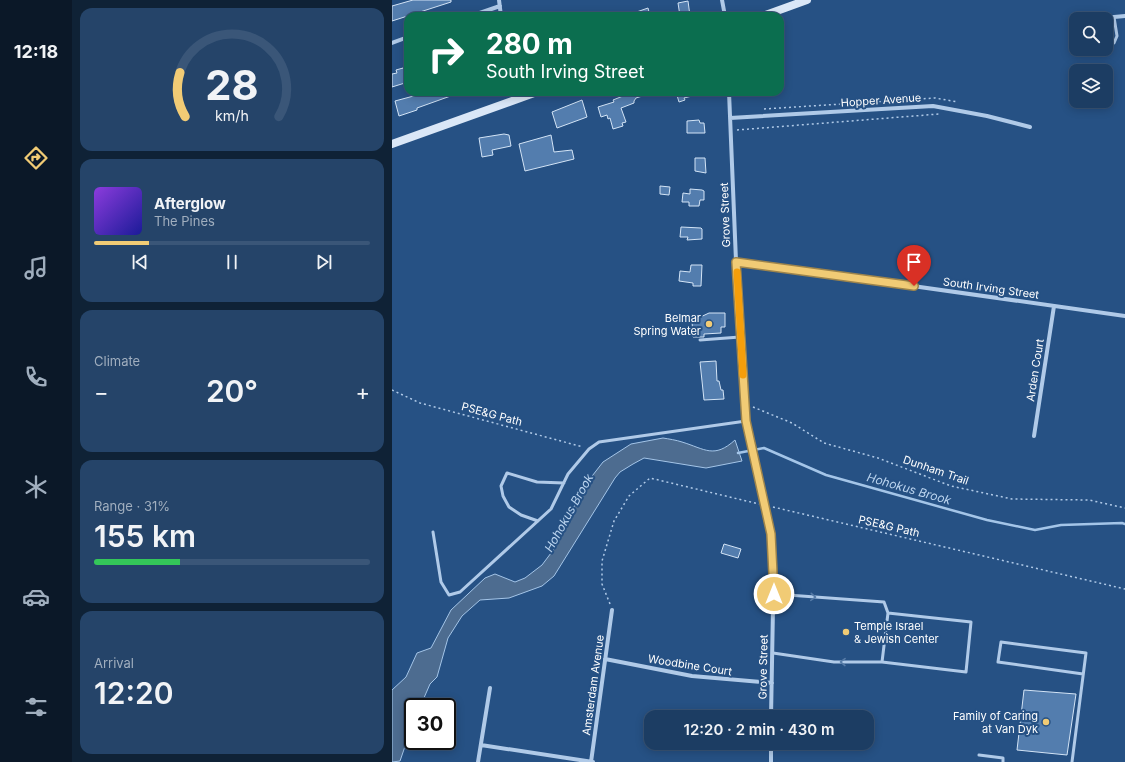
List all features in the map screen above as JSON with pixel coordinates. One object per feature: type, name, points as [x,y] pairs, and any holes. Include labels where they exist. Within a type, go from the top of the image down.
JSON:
[{"type":"main road","points":[[775,12],[807,0]]},
{"type":"main road","points":[[392,144],[513,96]]},
{"type":"street","points":[[499,0],[501,12]]},
{"type":"street","points":[[722,0],[724,12]]},
{"type":"street","points":[[483,12],[500,6]]},
{"type":"street","points":[[1114,17],[1125,16]]},
{"type":"street","points":[[392,43],[404,38]]},
{"type":"street","name":"Grove Street","points":[[729,96],[736,262],[746,421],[766,506],[774,553],[772,710]]},
{"type":"street","name":"Hopper Avenue","points":[[730,118],[934,106],[987,116],[1030,127]]},
{"type":"street","name":"South Irving Street","points":[[736,262],[1125,316]]},
{"type":"street","name":"Arden Court","points":[[1034,436],[1054,306]]},
{"type":"street","name":"Amsterdam Avenue","points":[[592,762],[612,610]]},
{"type":"street","name":"Woodbine Court","points":[[605,660],[692,676],[772,683]]},
{"type":"street","points":[[478,762],[490,688]]},
{"type":"street","points":[[481,745],[592,762]]},
{"type":"street","points":[[771,750],[771,762]]},
{"type":"lane","points":[[1113,42],[1116,39],[1114,17]]},
{"type":"lane","points":[[700,340],[740,337]]},
{"type":"lane","points":[[433,532],[441,582],[449,595],[460,592],[551,509],[568,474],[589,449],[599,442],[746,421]]},
{"type":"lane","points":[[538,521],[521,515],[509,507],[503,496],[501,486],[507,473],[537,482],[564,483]]},
{"type":"lane","points":[[774,594],[884,602],[888,613],[882,662]]},
{"type":"lane","points":[[772,653],[834,662],[882,662],[966,672],[971,622],[888,613]]},
{"type":"lane","points":[[1072,762],[1086,653],[1001,642],[998,662],[1083,674]]},
{"type":"lane","points":[[979,755],[1003,758],[1002,762]]},
{"type":"path","points":[[760,109],[934,98],[958,102]]},
{"type":"path","points":[[737,130],[940,114]]},
{"type":"path","name":"PSE&G Path","points":[[392,390],[420,403],[589,449]]},
{"type":"path","name":"Dunham Trail","points":[[753,407],[792,423],[824,443],[878,458],[951,486],[1012,499],[1089,500],[1125,508]]},
{"type":"path","name":"PSE&G Path","points":[[612,610],[602,584],[602,561],[604,554],[614,521],[629,496],[650,478],[1125,589]]},
{"type":"water","points":[[663,438],[680,441],[709,451],[715,451],[728,446],[735,440],[742,461],[706,468],[644,458],[620,472],[554,576],[542,586],[509,598],[480,600],[462,616],[448,638],[437,677],[430,684],[424,698],[404,698],[404,749],[400,761],[392,762],[392,690],[406,677],[417,653],[431,648],[451,610],[485,578],[495,574],[515,582],[525,578],[542,565],[561,537],[566,521],[589,480],[603,462],[631,444]]},
{"type":"building","points":[[413,0],[451,0],[451,2],[420,12],[404,12],[404,17],[392,21],[392,6]]},
{"type":"building","points":[[688,1],[689,12],[679,12],[678,3]]},
{"type":"building","points":[[648,8],[649,12],[637,12]]},
{"type":"building","points":[[403,68],[404,83],[392,87],[392,74],[397,73],[396,70]]},
{"type":"building","points":[[414,96],[451,96],[399,116],[395,101]]},
{"type":"building","points":[[623,96],[642,96],[636,98],[634,103],[621,108],[626,122],[622,123],[623,126],[613,129],[610,118],[608,119],[607,115],[601,117],[598,107],[614,102],[613,100]]},
{"type":"building","points":[[677,96],[692,96],[684,98],[685,100],[679,102]]},
{"type":"building","points":[[582,100],[587,117],[557,128],[552,112]]},
{"type":"building","points":[[699,120],[700,123],[704,123],[705,133],[687,133],[687,121]]},
{"type":"building","points":[[504,134],[509,135],[511,146],[492,150],[493,155],[482,157],[479,138]]},
{"type":"building","points":[[551,135],[554,152],[572,150],[574,159],[525,171],[519,144]]},
{"type":"building","points":[[695,158],[705,158],[706,173],[695,171]]},
{"type":"building","points":[[660,186],[670,187],[669,195],[660,194]]},
{"type":"building","points":[[690,189],[704,191],[704,200],[700,200],[699,206],[689,206],[689,202],[682,202],[683,193],[690,194]]},
{"type":"building","points":[[681,227],[701,228],[702,239],[687,240],[688,237],[680,237]]},
{"type":"building","points":[[691,265],[702,265],[701,286],[693,286],[693,283],[679,281],[680,271],[690,272]]},
{"type":"building","name":"Belmar Spring Water","points":[[709,313],[725,313],[725,327],[721,327],[721,333],[704,334],[704,337],[693,337],[692,321]]},
{"type":"building","points":[[716,361],[717,381],[719,381],[721,390],[723,390],[724,399],[704,400],[700,362]]},
{"type":"building","points":[[724,544],[741,549],[738,558],[721,553]]},
{"type":"building","name":"Family of Caring at Van Dyk","points":[[1024,690],[1076,694],[1067,755],[1017,750]]},
{"type":"waterway","name":"Hohokus Brook","points":[[738,453],[764,448],[826,475],[987,520],[1035,530],[1061,525],[1125,524]]},
{"type":"slow traffic","points":[[737,272],[743,375]]},
{"type":"place","name":"Belmar Spring Water","points":[[709,324]]},
{"type":"place","name":"Temple Israel & Jewish Center","points":[[846,632]]},
{"type":"place","name":"Family of Caring at Van Dyk","points":[[1046,722]]},
{"type":"route","points":[[774,594],[774,553],[771,534],[746,421],[736,262],[914,286]]}]
